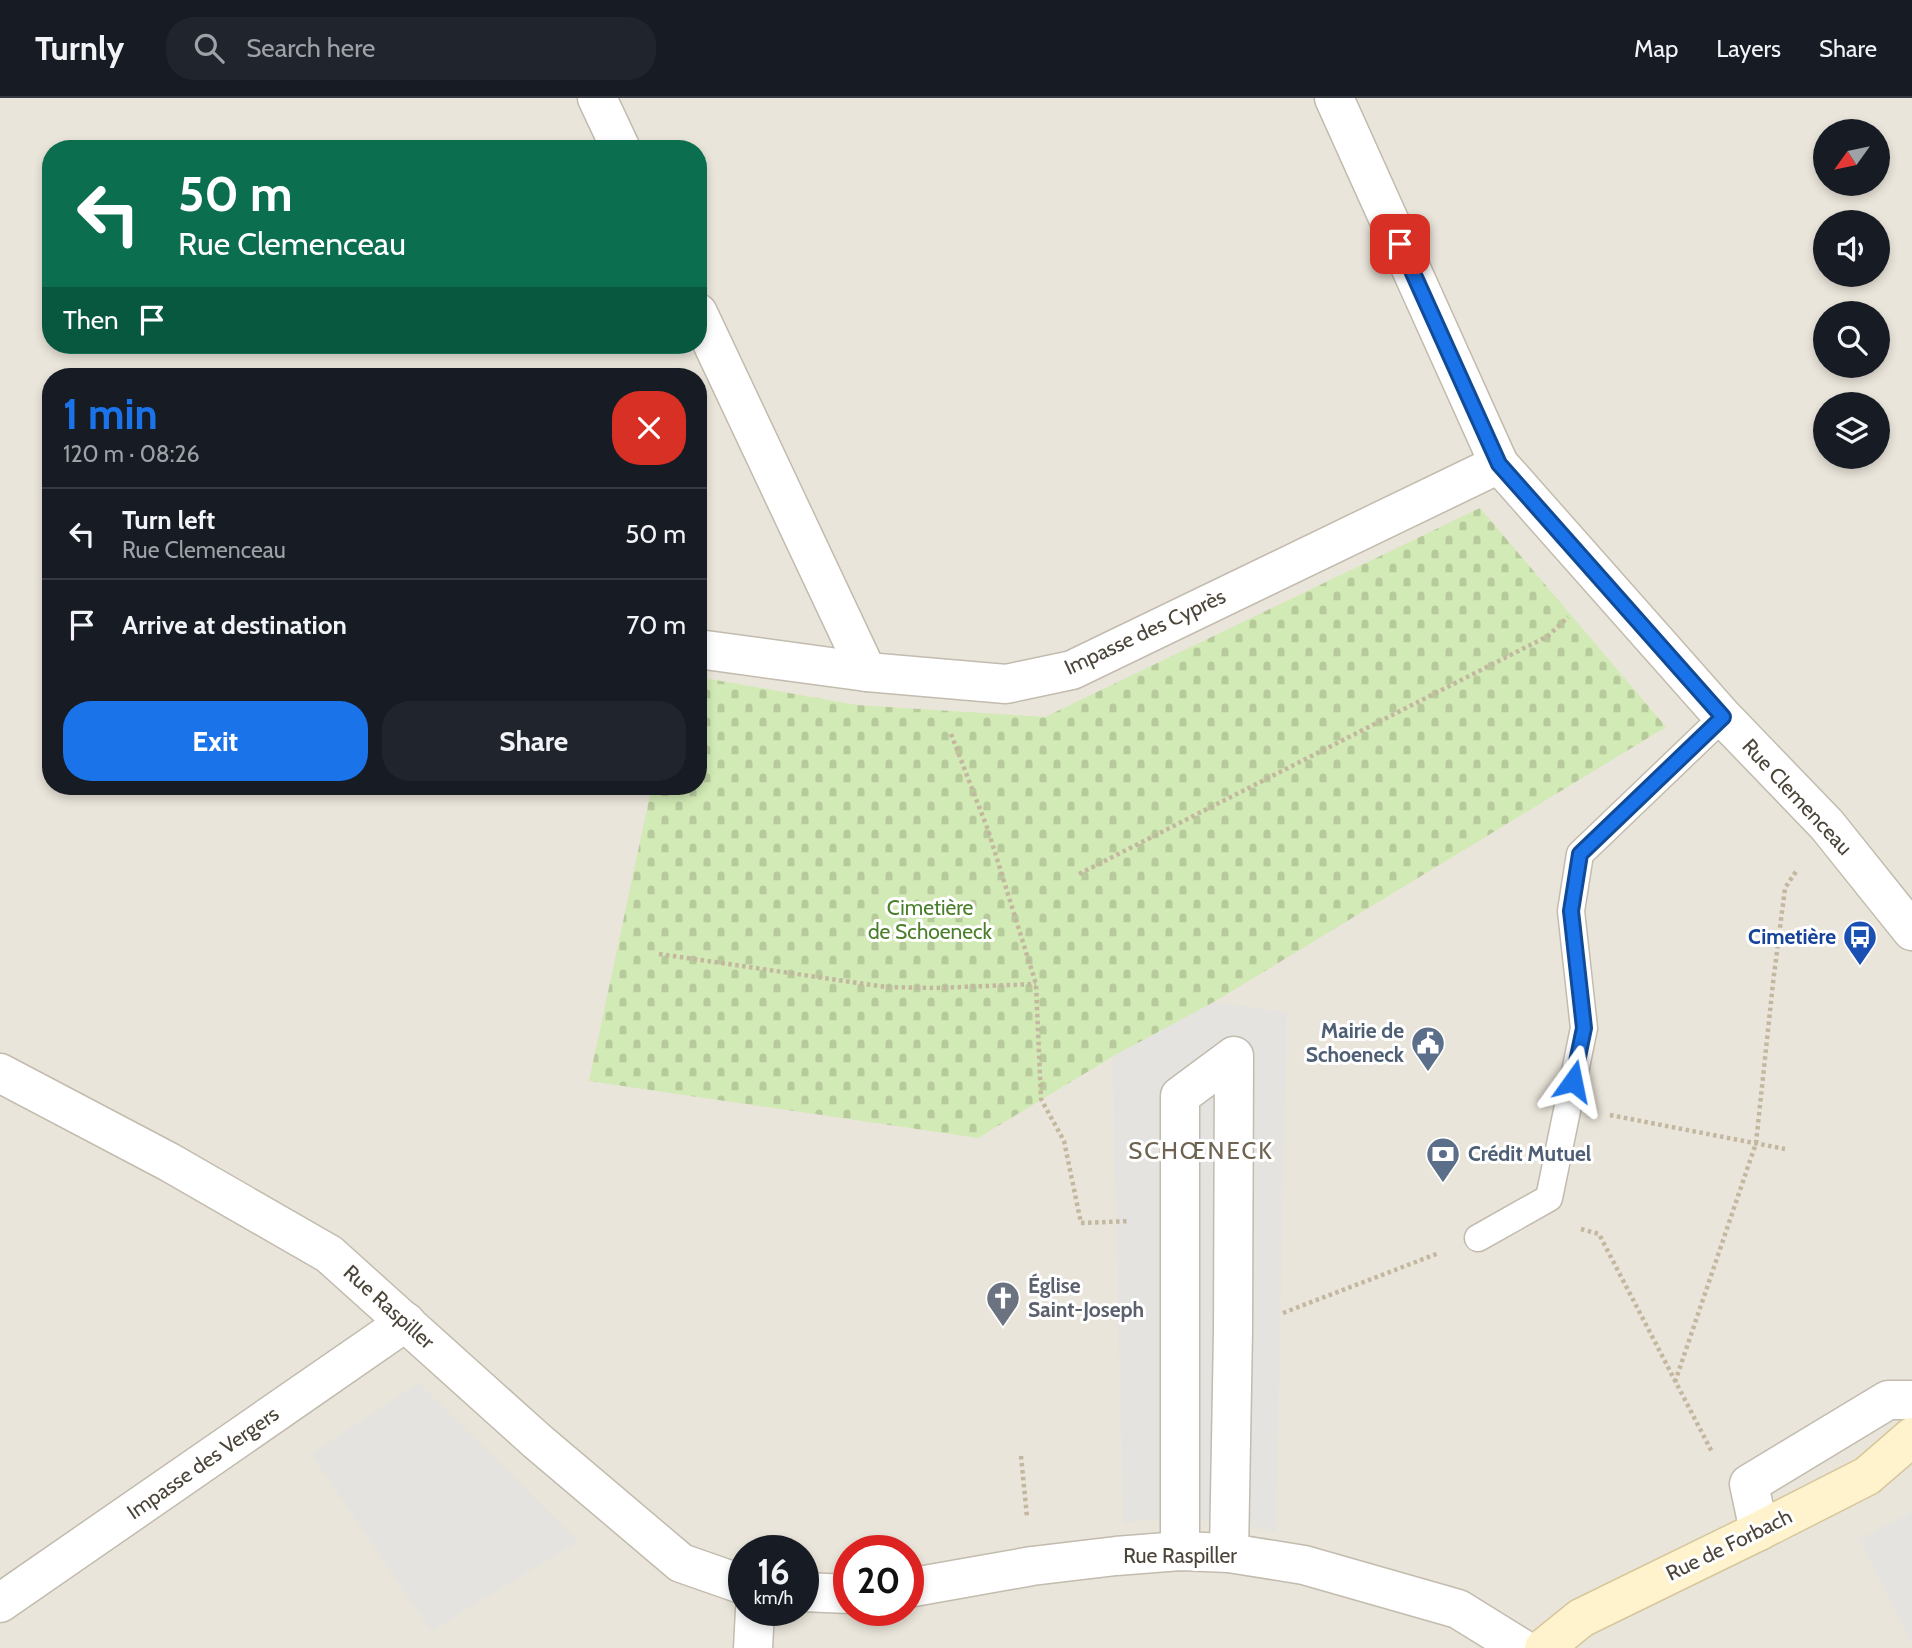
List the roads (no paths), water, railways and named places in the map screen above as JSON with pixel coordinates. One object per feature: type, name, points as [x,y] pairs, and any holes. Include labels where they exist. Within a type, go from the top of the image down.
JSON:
[{"type":"street","points":[[597,98],[617,140]]},
{"type":"street","name":"Rue Clemenceau","points":[[1334,98],[1499,464],[1723,717],[1828,825],[1912,931]]},
{"type":"street","points":[[707,332],[867,672]]},
{"type":"street","name":"Impasse des Cyprès","points":[[707,650],[867,672],[1006,684],[1072,670],[1499,464]]},
{"type":"street","points":[[1180,1551],[1180,1096],[1234,1056],[1229,1553]]},
{"type":"street","name":"Rue Raspiller","points":[[0,1073],[169,1162],[329,1254],[537,1441],[681,1563],[728,1579]]},
{"type":"street","name":"Impasse des Vergers","points":[[0,1603],[406,1322]]},
{"type":"street","points":[[1759,1531],[1749,1484],[1888,1400],[1912,1400]]},
{"type":"street","name":"Rue de Forbach","points":[[1544,1648],[1581,1618],[1867,1476],[1912,1437]]},
{"type":"street","name":"Rue Raspiller","points":[[924,1585],[1032,1566],[1116,1556],[1180,1551],[1229,1553],[1304,1565],[1458,1609],[1521,1648]]},
{"type":"street","points":[[753,1648],[754,1626]]},
{"type":"lane","points":[[1478,1238],[1549,1198],[1584,1028],[1571,911],[1580,854],[1723,717]]},
{"type":"place","name":"Cimetière","points":[[1860,967]]},
{"type":"place","name":"Mairie de Schoeneck","points":[[1428,1073]]},
{"type":"place","name":"Crédit Mutuel","points":[[1443,1184]]},
{"type":"place","name":"Église Saint-Joseph","points":[[1003,1328]]},
{"type":"district","name":"SCHŒNECK","points":[[1201,1151]]},
{"type":"park label","name":"Cimetière de Schoeneck","points":[[930,920]]}]
